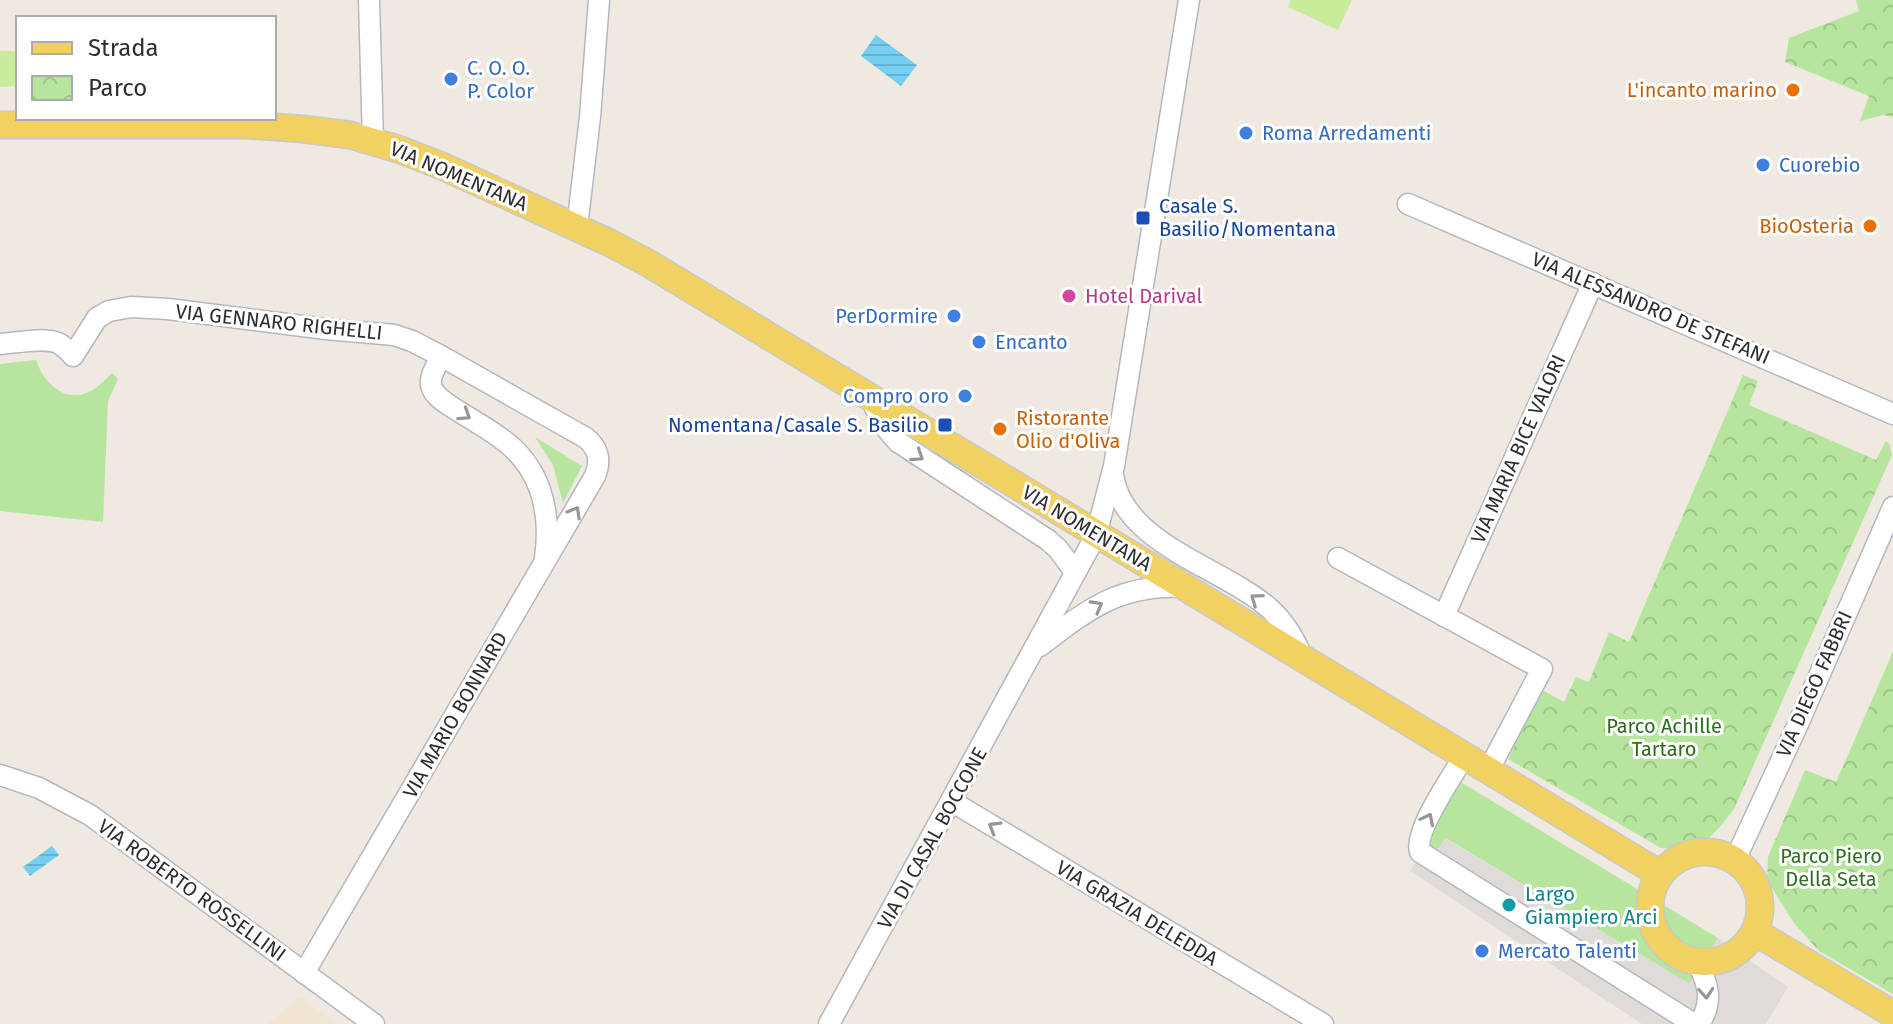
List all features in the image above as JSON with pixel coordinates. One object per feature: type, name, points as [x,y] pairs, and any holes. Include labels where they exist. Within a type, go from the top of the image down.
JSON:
[{"type":"main road","name":"VIA NOMENTANA","points":[[0,125],[255,126],[333,132],[373,141],[429,160],[648,263],[1660,874]]},
{"type":"main road","points":[[1699,852],[1712,852],[1735,860],[1747,871],[1759,894],[1760,908],[1755,932],[1736,953],[1712,962],[1685,959],[1673,952],[1663,943],[1651,920],[1651,893],[1660,874],[1674,861],[1699,852]]},
{"type":"main road","points":[[1755,932],[1893,1014]]},
{"type":"street","points":[[369,0],[373,141]]},
{"type":"street","points":[[577,227],[599,0]]},
{"type":"street","name":"VIA DI CASAL BOCCONE","points":[[829,1024],[1096,535],[1113,475],[1189,0]]},
{"type":"street","name":"VIA ALESSANDRO DE STEFANI","points":[[1408,204],[1893,414]]},
{"type":"street","name":"VIA MARIA BICE VALORI","points":[[1444,616],[1593,283]]},
{"type":"street","name":"VIA GENNARO RIGHELLI","points":[[0,344],[56,342],[73,356],[97,318],[117,309],[143,307],[394,335],[441,356],[586,438],[598,455]]},
{"type":"street","points":[[441,356],[431,378],[435,393],[509,444],[526,460],[537,480],[547,525],[544,566]]},
{"type":"street","name":"VIA NOMENTANA","points":[[870,397],[884,426],[898,442],[1054,544],[1075,572]]},
{"type":"street","name":"VIA MARIO BONNARD","points":[[304,973],[544,566],[595,476],[598,455]]},
{"type":"street","name":"VIA NOMENTANA","points":[[1113,475],[1121,503],[1140,524],[1163,542],[1265,604],[1286,625],[1303,659]]},
{"type":"street","name":"VIA DIEGO FABBRI","points":[[1735,860],[1893,507]]},
{"type":"street","points":[[1338,558],[1542,669],[1489,769]]},
{"type":"street","name":"VIA DI CASAL BOCCONE","points":[[1034,651],[1077,618],[1108,600],[1149,588],[1184,587]]},
{"type":"street","points":[[1465,755],[1428,819],[1418,845],[1424,856],[1697,1024],[1706,1014],[1709,998],[1698,962]]},
{"type":"street","name":"VIA ROBERTO ROSSELLINI","points":[[0,775],[54,794],[90,815],[374,1024]]},
{"type":"street","name":"VIA GRAZIA DELEDDA","points":[[951,801],[1319,1023]]},
{"type":"shaded area","name":"Largo Giampiero Arci","points":[[1445,838],[1689,983],[1718,938],[1788,987],[1766,1024],[1642,1024],[1410,871],[1426,844],[1438,849]]},
{"type":"shaded area","points":[[300,997],[336,1024],[268,1024]]},
{"type":"green space","points":[[1291,0],[1352,0],[1338,30],[1288,7]]},
{"type":"green space","points":[[1856,0],[1893,0],[1893,117],[1883,115],[1860,121],[1869,96],[1785,62],[1789,38],[1859,11]]},
{"type":"green space","points":[[0,51],[16,51],[16,86],[0,87]]},
{"type":"green space","points":[[36,360],[52,386],[68,394],[87,393],[112,373],[118,379],[108,401],[103,522],[0,511],[0,364]]},
{"type":"green space","name":"Parco Achille Tartaro","points":[[1743,375],[1758,381],[1749,405],[1876,460],[1886,441],[1892,455],[1734,809],[1712,835],[1698,845],[1682,850],[1661,848],[1508,759],[1542,690],[1564,702],[1576,677],[1589,682],[1609,632],[1629,642]]},
{"type":"green space","points":[[535,437],[582,466],[563,503],[553,465]]},
{"type":"green space","name":"Parco Piero Della Seta","points":[[1893,652],[1893,994],[1819,951],[1794,923],[1767,880],[1768,857],[1805,770],[1836,782]]},
{"type":"green space","points":[[1459,781],[1718,938],[1689,984],[1446,838],[1438,850],[1426,844]]},
{"type":"water","points":[[876,35],[917,65],[901,86],[861,56]]},
{"type":"water","points":[[52,846],[59,855],[30,876],[23,867]]},
{"type":"place","name":"C. O. O. P. Color","points":[[451,79]]},
{"type":"place","name":"L'incanto marino","points":[[1793,90]]},
{"type":"place","name":"Roma Arredamenti","points":[[1246,133]]},
{"type":"place","name":"Cuorebio","points":[[1763,165]]},
{"type":"place","name":"Casale S. Basilio/Nomentana","points":[[1143,218]]},
{"type":"place","name":"BioOsteria","points":[[1870,226]]},
{"type":"place","name":"Hotel Darival","points":[[1069,296]]},
{"type":"place","name":"PerDormire","points":[[954,316]]},
{"type":"place","name":"Encanto","points":[[979,342]]},
{"type":"place","name":"Compro oro","points":[[965,396]]},
{"type":"place","name":"Nomentana/Casale S. Basilio","points":[[945,425]]},
{"type":"place","name":"Ristorante Olio d'Oliva","points":[[1000,429]]},
{"type":"place","name":"Largo Giampiero Arci","points":[[1509,905]]},
{"type":"place","name":"Mercato Talenti","points":[[1482,951]]}]
